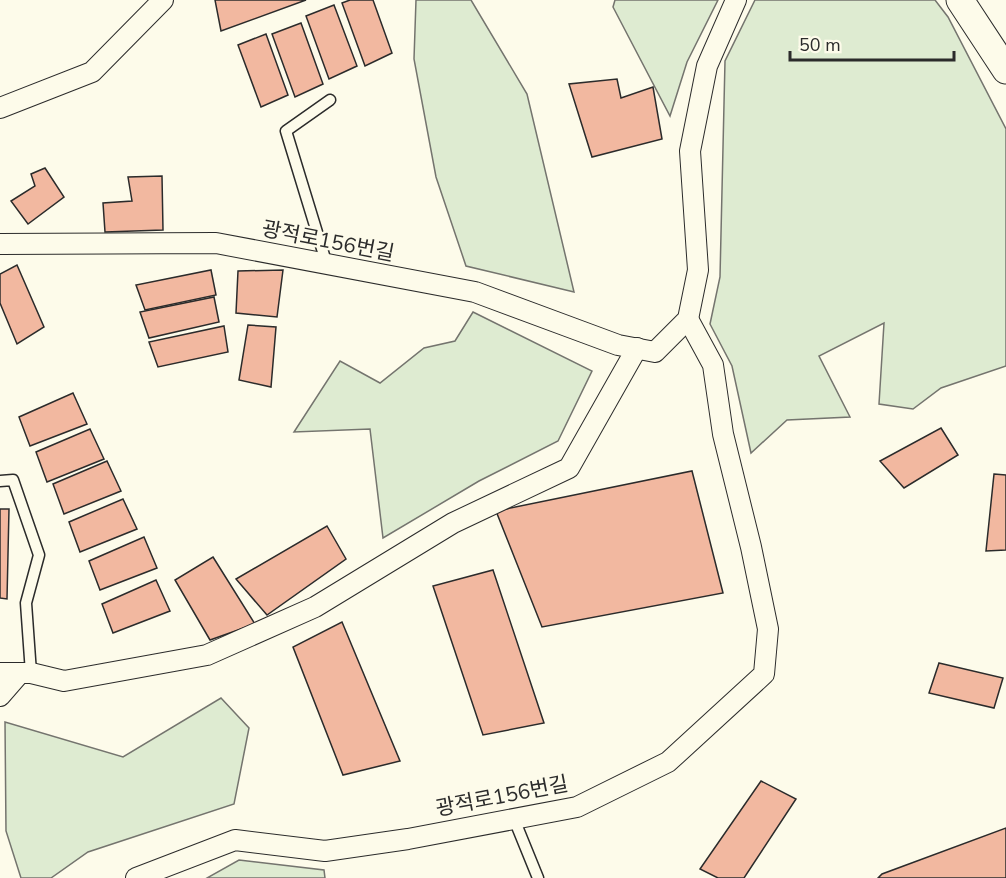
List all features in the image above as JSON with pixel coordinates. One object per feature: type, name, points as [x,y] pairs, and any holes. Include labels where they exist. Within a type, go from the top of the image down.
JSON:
[{"type":"main road","points":[[960,0],[1006,70]]},
{"type":"street","points":[[0,108],[92,72],[163,0]]},
{"type":"street","points":[[688,320],[698,270],[690,151],[707,66],[736,0]]},
{"type":"street","name":"광적로156번길","points":[[0,244],[216,243],[475,292],[618,345],[656,352],[688,320],[713,365],[723,434],[752,547],[768,629],[764,674],[668,762],[577,807],[325,851],[235,840],[136,878]]},
{"type":"street","points":[[0,696],[17,673],[63,681],[207,655],[315,607],[453,523],[569,468],[637,348]]},
{"type":"lane","points":[[327,265],[286,131],[330,100]]},
{"type":"lane","points":[[0,481],[13,480],[39,555],[27,603],[17,673]]},
{"type":"lane","points":[[514,819],[538,878]]},
{"type":"green space","points":[[416,0],[471,0],[527,94],[574,292],[466,266],[436,177],[414,59]]},
{"type":"green space","points":[[615,0],[718,0],[687,62],[670,116],[613,7]]},
{"type":"green space","points":[[755,0],[935,0],[948,17],[1006,129],[1006,366],[941,388],[913,409],[879,404],[884,323],[819,356],[850,417],[787,420],[751,453],[732,366],[710,324],[720,277],[725,61]]},
{"type":"green space","points":[[473,312],[592,371],[558,441],[479,481],[383,538],[370,429],[294,432],[340,361],[380,383],[424,348],[455,341]]},
{"type":"green space","points":[[221,698],[249,728],[234,804],[88,852],[51,878],[21,878],[6,831],[5,722],[123,757]]},
{"type":"green space","points":[[239,860],[324,870],[325,878],[207,878]]},
{"type":"building","points":[[215,0],[306,0],[221,31]]},
{"type":"building","points":[[350,0],[373,0],[392,53],[365,66],[342,3]]},
{"type":"building","points":[[334,5],[357,66],[329,79],[306,16]]},
{"type":"building","points":[[301,23],[323,84],[295,97],[272,34]]},
{"type":"building","points":[[266,34],[288,95],[261,107],[238,45]]},
{"type":"building","points":[[617,79],[621,98],[653,87],[662,139],[592,157],[569,84]]},
{"type":"building","points":[[45,168],[64,197],[28,224],[11,201],[35,186],[31,174]]},
{"type":"building","points":[[162,176],[163,230],[105,232],[103,203],[132,201],[128,177]]},
{"type":"building","points":[[17,265],[44,327],[17,344],[0,303],[0,274]]},
{"type":"building","points":[[211,270],[216,295],[145,310],[136,285]]},
{"type":"building","points":[[283,270],[277,317],[236,313],[238,271]]},
{"type":"building","points":[[214,297],[219,322],[149,338],[140,312]]},
{"type":"building","points":[[248,325],[276,327],[271,387],[239,380]]},
{"type":"building","points":[[224,326],[228,352],[158,367],[149,342]]},
{"type":"building","points":[[73,393],[87,424],[30,446],[19,417]]},
{"type":"building","points":[[941,428],[958,455],[904,488],[880,461]]},
{"type":"building","points":[[90,429],[104,459],[47,482],[36,452]]},
{"type":"building","points":[[107,461],[121,491],[64,514],[53,484]]},
{"type":"building","points":[[692,471],[723,593],[542,627],[496,511]]},
{"type":"building","points":[[994,474],[1006,475],[1006,550],[986,551]]},
{"type":"building","points":[[123,499],[137,529],[80,552],[69,522]]},
{"type":"building","points":[[0,509],[9,509],[7,599],[0,598]]},
{"type":"building","points":[[327,526],[346,559],[267,615],[236,579]]},
{"type":"building","points":[[144,537],[157,568],[100,590],[89,561]]},
{"type":"building","points":[[213,557],[255,624],[210,640],[175,580]]},
{"type":"building","points":[[493,570],[544,723],[483,735],[433,586]]},
{"type":"building","points":[[156,580],[170,611],[113,633],[102,604]]},
{"type":"building","points":[[342,622],[400,761],[343,775],[293,647]]},
{"type":"building","points":[[939,663],[1003,678],[994,708],[929,693]]},
{"type":"building","points":[[761,781],[796,799],[744,878],[718,878],[700,869]]},
{"type":"building","points":[[1006,828],[1006,878],[878,878],[882,874]]}]
